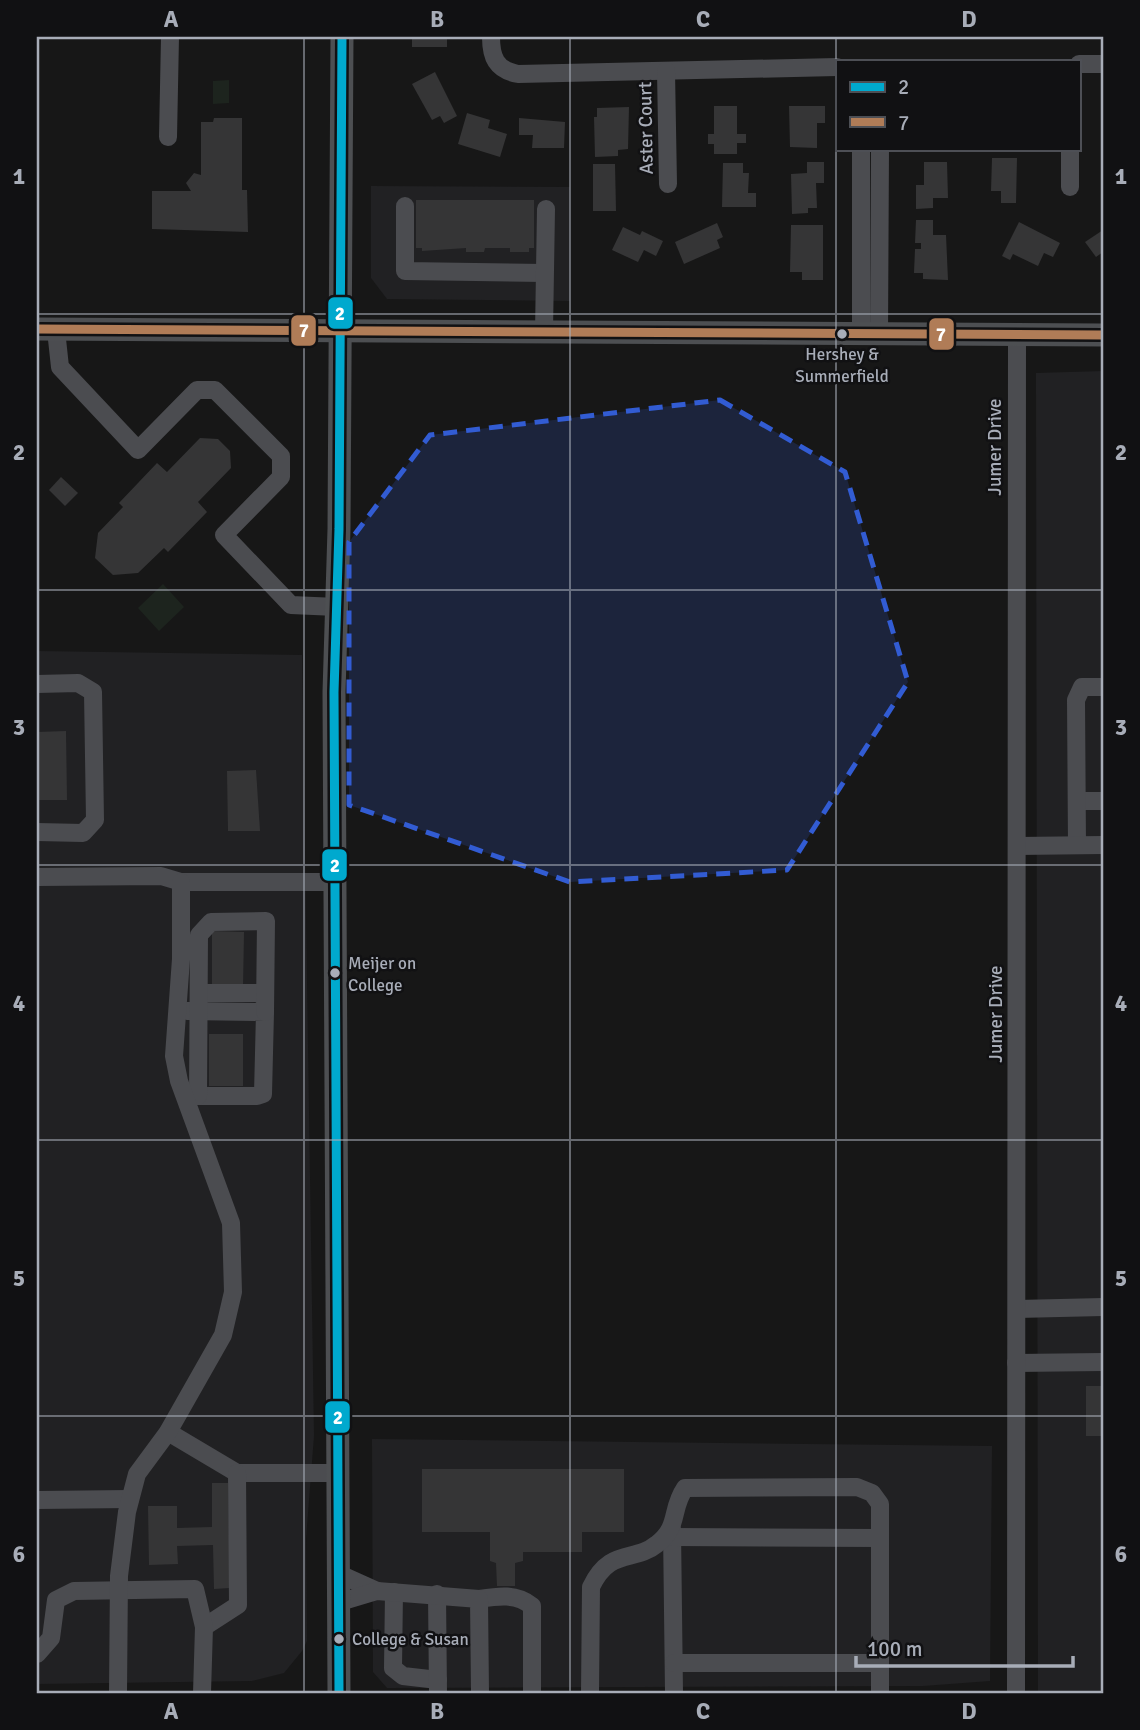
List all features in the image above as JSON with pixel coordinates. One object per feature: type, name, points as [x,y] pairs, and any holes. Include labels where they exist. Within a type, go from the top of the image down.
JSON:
[{"type":"main road","points":[[339,1693],[334,882],[342,37]]},
{"type":"main road","points":[[46,330],[1103,335]]},
{"type":"street","points":[[169,136],[170,37]]},
{"type":"street","points":[[491,37],[492,57],[499,66],[518,74],[836,67]]},
{"type":"street","points":[[1080,64],[1103,64]]},
{"type":"street","name":"Aster Court","points":[[666,71],[668,184]]},
{"type":"street","points":[[861,150],[861,220],[870,335]]},
{"type":"street","points":[[870,335],[880,219],[880,150]]},
{"type":"street","points":[[1070,150],[1070,187]]},
{"type":"street","points":[[405,206],[405,271],[544,273]]},
{"type":"street","points":[[544,332],[546,209]]},
{"type":"street","points":[[861,220],[880,219]]},
{"type":"street","points":[[46,330],[60,367],[138,450],[197,390],[215,390],[281,456],[281,477],[224,535],[291,605],[337,607]]},
{"type":"street","name":"Jumer Drive","points":[[1016,1693],[1017,335]]},
{"type":"street","points":[[37,684],[78,683],[93,692],[95,820],[83,833],[37,832]]},
{"type":"street","points":[[1077,845],[1076,700],[1082,687],[1103,687]]},
{"type":"street","points":[[1077,801],[1103,801]]},
{"type":"street","points":[[1017,846],[1103,845]]},
{"type":"street","points":[[37,877],[161,876],[181,882],[334,882]]},
{"type":"street","points":[[118,1693],[119,1591],[130,1499],[137,1474],[168,1432],[223,1335],[233,1292],[231,1223],[191,1097],[174,1056],[181,882]]},
{"type":"street","points":[[265,921],[263,1094],[257,1097],[191,1097],[199,1002],[200,935],[211,922],[265,921]]},
{"type":"street","points":[[177,1010],[199,1002],[265,993]]},
{"type":"street","points":[[199,1002],[265,1012]]},
{"type":"street","points":[[1017,1309],[1103,1307]]},
{"type":"street","points":[[1016,1363],[1103,1362]]},
{"type":"street","points":[[168,1432],[237,1473],[337,1474]]},
{"type":"street","points":[[204,1627],[238,1605],[237,1473]]},
{"type":"street","points":[[674,1693],[672,1533],[676,1501],[685,1488],[857,1487],[872,1493],[880,1504],[880,1693]]},
{"type":"street","points":[[37,1500],[130,1499]]},
{"type":"street","points":[[590,1693],[591,1587],[598,1572],[620,1557],[654,1547],[672,1533],[880,1538]]},
{"type":"street","points":[[337,1573],[386,1592]]},
{"type":"street","points":[[37,1654],[51,1638],[56,1600],[74,1591],[195,1589],[204,1627],[202,1693]]},
{"type":"street","points":[[386,1592],[393,1668],[403,1676],[438,1687],[437,1594]]},
{"type":"street","points":[[337,1603],[386,1592],[479,1599],[497,1596],[522,1598],[532,1606],[532,1693]]},
{"type":"street","points":[[479,1599],[480,1693]]},
{"type":"street","points":[[674,1663],[880,1663]]},
{"type":"highlighted area","points":[[720,400],[845,472],[908,682],[787,870],[570,882],[349,805],[349,542],[430,435]]},
{"type":"shaded area","points":[[229,80],[229,103],[213,104],[213,81]]},
{"type":"shaded area","points":[[371,186],[570,187],[570,301],[387,299],[371,278]]},
{"type":"shaded area","points":[[1103,371],[1103,1693],[1038,1693],[1036,373]]},
{"type":"shaded area","points":[[163,584],[184,607],[159,631],[138,608]]},
{"type":"shaded area","points":[[37,651],[302,655],[314,1436],[306,1539],[307,1641],[284,1673],[252,1681],[37,1684]]},
{"type":"shaded area","points":[[372,1439],[992,1446],[990,1681],[923,1686],[387,1688],[373,1672]]},
{"type":"building","points":[[412,37],[447,37],[447,47],[412,47]]},
{"type":"building","points":[[435,72],[457,116],[444,123],[440,116],[432,120],[412,84]]},
{"type":"building","points":[[714,106],[737,106],[737,134],[746,134],[746,143],[737,143],[737,154],[714,154],[714,144],[708,144],[708,134],[714,134]]},
{"type":"building","points":[[789,106],[825,106],[825,123],[817,123],[817,148],[790,147]]},
{"type":"building","points":[[629,107],[628,149],[618,150],[618,156],[595,157],[594,117],[597,117],[597,108]]},
{"type":"building","points":[[467,113],[490,120],[488,128],[507,134],[500,157],[458,144]]},
{"type":"building","points":[[214,118],[242,118],[242,190],[247,190],[248,232],[152,229],[152,191],[191,191],[186,183],[194,173],[201,175],[201,122],[213,122]]},
{"type":"building","points":[[519,118],[565,122],[564,148],[532,148],[533,135],[519,135]]},
{"type":"building","points":[[992,158],[1017,158],[1016,203],[1001,203],[1001,191],[991,191]]},
{"type":"building","points":[[807,162],[824,162],[824,183],[816,183],[817,208],[808,208],[808,213],[792,214],[791,174],[807,173]]},
{"type":"building","points":[[924,162],[947,162],[948,198],[933,198],[933,208],[916,209],[916,185],[924,185]]},
{"type":"building","points":[[723,163],[743,163],[743,173],[749,173],[748,193],[756,193],[756,207],[722,207]]},
{"type":"building","points":[[593,164],[615,164],[616,211],[593,211]]},
{"type":"building","points":[[416,200],[534,200],[534,248],[529,248],[529,252],[510,252],[510,248],[485,248],[484,252],[466,252],[466,248],[422,251],[422,248],[416,248]]},
{"type":"building","points":[[916,220],[933,220],[933,235],[946,235],[948,280],[923,279],[923,273],[914,273],[915,249],[921,249],[921,243],[915,243]]},
{"type":"building","points":[[1019,222],[1060,243],[1053,257],[1044,253],[1038,266],[1013,254],[1010,260],[1002,256]]},
{"type":"building","points":[[717,223],[723,237],[717,240],[720,248],[684,264],[675,242]]},
{"type":"building","points":[[791,225],[823,225],[823,280],[802,280],[802,272],[790,272]]},
{"type":"building","points":[[623,227],[640,235],[642,231],[663,241],[656,256],[644,250],[638,262],[612,250]]},
{"type":"building","points":[[1103,230],[1103,252],[1096,257],[1085,242]]},
{"type":"building","points":[[200,438],[218,439],[230,451],[231,468],[198,502],[207,512],[168,552],[164,548],[138,573],[113,575],[95,558],[98,533],[123,507],[119,503],[157,463],[167,472]]},
{"type":"building","points":[[61,477],[78,493],[65,506],[49,490]]},
{"type":"building","points":[[66,731],[67,800],[37,800],[37,732]]},
{"type":"building","points":[[256,770],[260,831],[228,831],[227,771]]},
{"type":"building","points":[[212,931],[244,932],[243,988],[212,988]]},
{"type":"building","points":[[209,1034],[243,1034],[243,1086],[209,1086]]},
{"type":"building","points":[[1086,1386],[1103,1386],[1103,1436],[1086,1436]]},
{"type":"building","points":[[422,1469],[624,1469],[624,1532],[582,1532],[582,1552],[523,1552],[523,1561],[515,1563],[515,1586],[497,1586],[496,1563],[490,1561],[490,1532],[422,1532]]},
{"type":"building","points":[[212,1483],[228,1483],[230,1588],[214,1589],[213,1545],[177,1546],[178,1564],[149,1565],[148,1506],[177,1506],[177,1528],[212,1527]]},
{"type":"transit line","name":"2","points":[[339,1693],[334,692],[339,529],[342,37]]},
{"type":"transit line","name":"7","points":[[37,329],[1103,335]]},
{"type":"place","name":"Hershey & Summerfield","points":[[842,334]]},
{"type":"place","name":"Meijer on College","points":[[335,973]]},
{"type":"place","name":"College & Susan","points":[[339,1639]]}]
